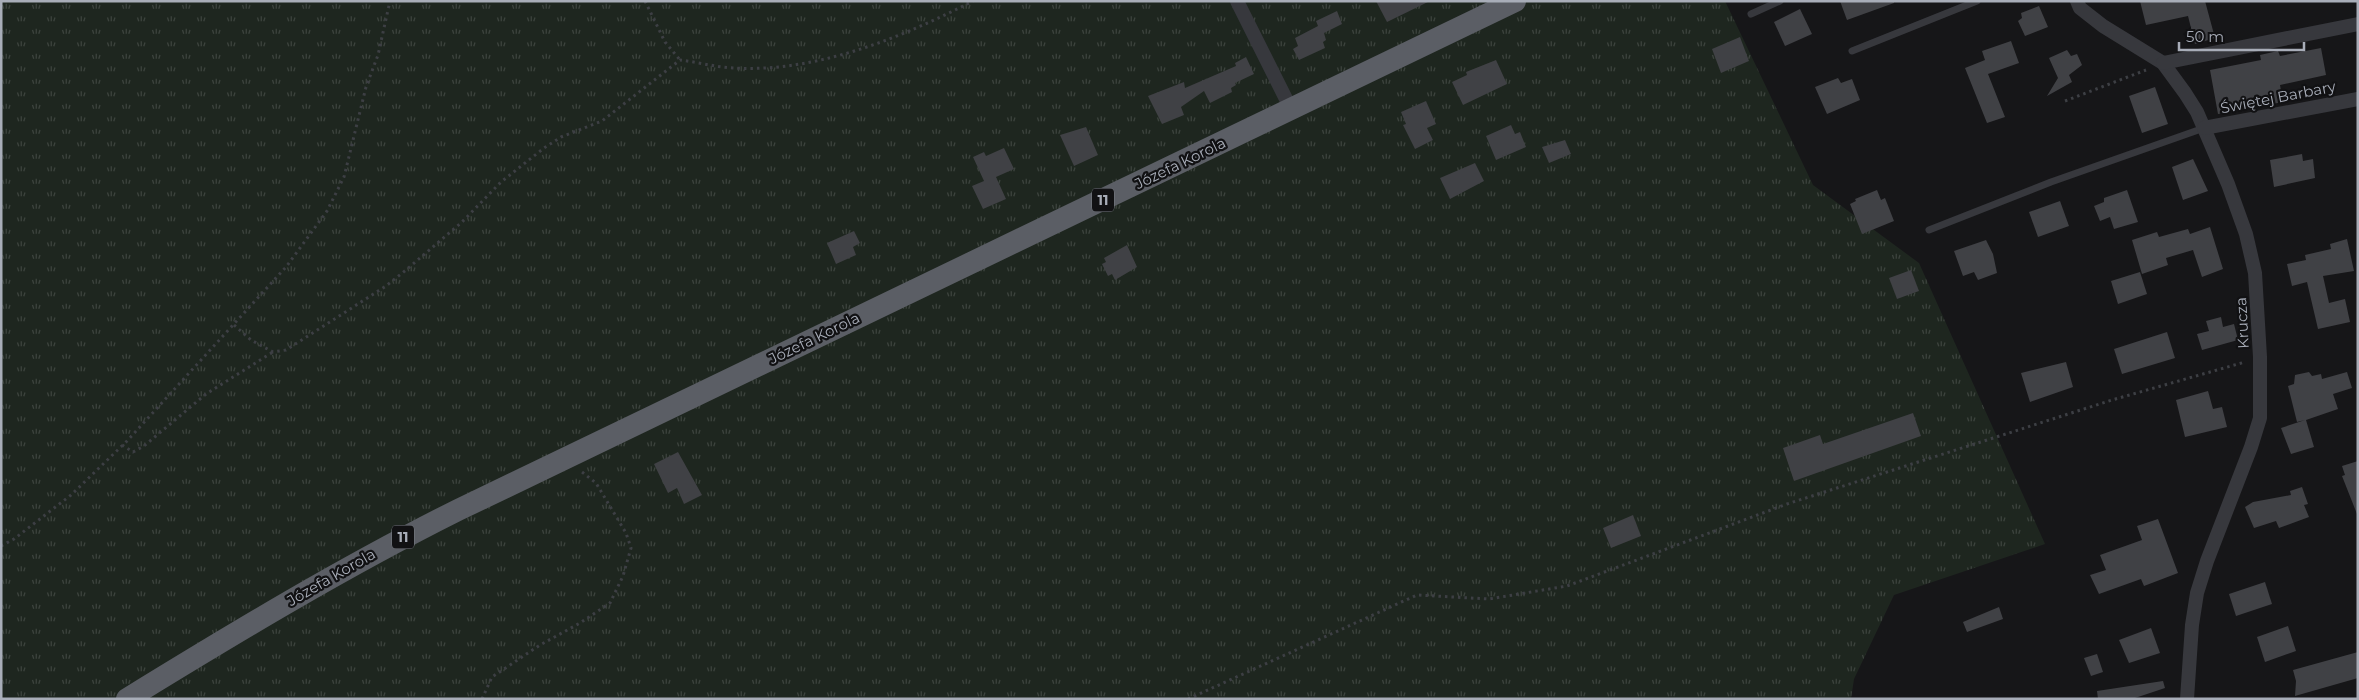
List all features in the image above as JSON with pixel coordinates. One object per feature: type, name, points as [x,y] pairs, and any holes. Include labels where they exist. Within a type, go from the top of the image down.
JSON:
[{"type":"highway","name":"Józefa Korola","points":[[127,699],[294,598],[378,550],[565,458],[1515,1]]},
{"type":"street","points":[[1236,1],[1291,110]]},
{"type":"street","name":"Krucza","points":[[2077,1],[2080,8],[2104,26],[2163,63],[2185,92],[2204,128],[2246,234],[2255,273],[2260,357],[2260,418],[2251,447],[2207,561],[2198,593],[2192,625],[2187,699]]},
{"type":"street","points":[[2163,63],[2358,24]]},
{"type":"street","name":"Świętej Barbary","points":[[2204,128],[2358,99]]},
{"type":"lane","points":[[1751,14],[1780,1]]},
{"type":"lane","points":[[1852,51],[1977,1]]},
{"type":"lane","points":[[1929,230],[2051,182],[2204,128]]},
{"type":"path","points":[[1,546],[14,539],[72,495],[122,445],[286,267],[327,211],[344,177],[366,87],[378,55],[390,1]]},
{"type":"path","points":[[645,1],[665,42],[680,60],[732,68],[806,64],[883,41],[973,1]]},
{"type":"path","points":[[122,445],[133,452],[144,446],[206,394],[274,352],[286,350],[386,286],[462,222],[501,182],[544,148],[561,137],[602,121],[680,60]]},
{"type":"path","points":[[2065,101],[2163,63]]},
{"type":"path","points":[[234,325],[251,340],[274,352]]},
{"type":"path","points":[[1188,699],[1417,595],[1489,599],[1567,586],[1787,504],[2112,400],[2260,357]]},
{"type":"path","points":[[482,699],[492,677],[540,645],[580,623],[610,603],[623,576],[631,548],[626,533],[596,483],[565,458]]},
{"type":"green space","points":[[1,1],[1725,1],[1813,185],[1919,263],[2045,544],[1894,595],[1854,679],[1851,699],[1,699]]},
{"type":"building","points":[[1376,1],[1430,1],[1387,22]]},
{"type":"building","points":[[1840,1],[1894,1],[1894,3],[1847,20]]},
{"type":"building","points":[[2140,1],[2205,1],[2215,38],[2195,44],[2188,16],[2146,25]]},
{"type":"building","points":[[2039,6],[2048,27],[2025,36],[2018,21],[2022,18],[2021,13]]},
{"type":"building","points":[[1800,9],[1812,34],[1785,46],[1774,22]]},
{"type":"building","points":[[1337,11],[1342,24],[1324,33],[1326,40],[1323,42],[1325,48],[1299,60],[1293,49],[1298,46],[1295,38],[1318,26],[1316,21]]},
{"type":"building","points":[[1740,37],[1749,61],[1721,73],[1712,49]]},
{"type":"building","points":[[2011,41],[2019,63],[1988,74],[2005,117],[1987,123],[1965,68],[1985,60],[1982,51]]},
{"type":"building","points":[[2321,48],[2326,75],[2280,85],[2283,102],[2218,114],[2210,70],[2261,60],[2260,55],[2278,51],[2280,56]]},
{"type":"building","points":[[2067,50],[2071,56],[2077,54],[2082,65],[2069,75],[2072,82],[2047,96],[2058,78],[2049,58]]},
{"type":"building","points":[[1246,57],[1254,74],[1235,83],[1236,85],[1231,88],[1232,92],[1210,103],[1204,91],[1181,107],[1184,115],[1162,124],[1148,96],[1184,82],[1185,88],[1236,66],[1235,63]]},
{"type":"building","points":[[1496,60],[1507,84],[1463,105],[1452,82],[1467,75],[1466,72]]},
{"type":"building","points":[[1838,78],[1841,83],[1852,79],[1860,100],[1827,114],[1815,87]]},
{"type":"building","points":[[2155,87],[2168,124],[2142,133],[2129,96]]},
{"type":"building","points":[[1426,101],[1436,124],[1427,128],[1433,140],[1415,149],[1403,125],[1406,124],[1401,112]]},
{"type":"building","points":[[1511,125],[1515,134],[1520,132],[1526,147],[1496,160],[1486,136]]},
{"type":"building","points":[[1086,127],[1098,155],[1074,166],[1060,135]]},
{"type":"building","points":[[1565,140],[1571,154],[1549,163],[1542,147]]},
{"type":"building","points":[[1004,148],[1014,169],[996,177],[1006,199],[983,209],[972,186],[984,181],[973,157],[984,152],[986,156]]},
{"type":"building","points":[[2302,154],[2303,161],[2313,159],[2315,178],[2274,187],[2270,160]]},
{"type":"building","points":[[2193,159],[2208,191],[2183,200],[2172,167]]},
{"type":"building","points":[[1475,163],[1484,181],[1450,199],[1440,178]]},
{"type":"building","points":[[1877,190],[1881,200],[1885,198],[1894,221],[1862,234],[1850,204],[1856,201],[1855,199]]},
{"type":"building","points":[[2127,190],[2138,222],[2114,229],[2110,217],[2100,221],[2094,206],[2104,202],[2104,198]]},
{"type":"building","points":[[2060,201],[2069,226],[2038,237],[2029,212]]},
{"type":"building","points":[[2210,227],[2223,269],[2202,277],[2193,250],[2166,258],[2168,265],[2142,274],[2132,240],[2157,232],[2159,237],[2188,229],[2190,234]]},
{"type":"building","points":[[854,231],[860,243],[853,247],[856,255],[836,264],[827,243]]},
{"type":"building","points":[[2347,239],[2354,271],[2323,276],[2329,303],[2345,299],[2350,322],[2318,329],[2307,282],[2292,286],[2287,264],[2306,260],[2305,255],[2331,249],[2330,244]]},
{"type":"building","points":[[1986,240],[1993,254],[1997,273],[1978,280],[1974,272],[1963,276],[1954,251]]},
{"type":"building","points":[[1127,245],[1137,267],[1115,280],[1112,274],[1108,276],[1102,264],[1106,262],[1104,258]]},
{"type":"building","points":[[1911,270],[1919,291],[1897,299],[1889,278]]},
{"type":"building","points":[[2140,272],[2147,294],[2118,304],[2111,281]]},
{"type":"building","points":[[2221,317],[2223,327],[2234,324],[2238,340],[2202,350],[2197,334],[2209,331],[2206,321]]},
{"type":"building","points":[[2167,332],[2175,358],[2122,374],[2114,349]]},
{"type":"building","points":[[2066,362],[2073,387],[2030,402],[2021,373]]},
{"type":"building","points":[[2309,372],[2312,376],[2321,374],[2322,379],[2347,372],[2352,388],[2333,394],[2338,409],[2306,420],[2314,447],[2291,454],[2281,428],[2305,420],[2297,422],[2288,386],[2294,384],[2295,375]]},
{"type":"building","points":[[2208,391],[2213,409],[2222,407],[2227,427],[2185,437],[2176,400]]},
{"type":"building","points":[[1913,413],[1921,436],[1794,481],[1783,448],[1820,435],[1823,444]]},
{"type":"building","points":[[678,452],[702,495],[684,504],[677,488],[668,493],[654,464]]},
{"type":"building","points":[[2358,461],[2357,514],[2342,476],[2345,475],[2342,466]]},
{"type":"building","points":[[2302,487],[2308,504],[2304,505],[2309,517],[2279,528],[2276,521],[2254,528],[2245,507],[2253,502],[2291,495],[2290,491]]},
{"type":"building","points":[[1633,515],[1641,536],[1611,548],[1603,528]]},
{"type":"building","points":[[2158,519],[2178,573],[2144,586],[2141,579],[2099,594],[2090,575],[2106,570],[2100,555],[2142,540],[2137,526]]},
{"type":"building","points":[[2265,582],[2272,604],[2236,616],[2229,594]]},
{"type":"building","points":[[1999,607],[2003,619],[1967,632],[1963,622]]},
{"type":"building","points":[[2288,626],[2296,651],[2265,662],[2257,637]]},
{"type":"building","points":[[2151,628],[2160,653],[2129,663],[2119,640]]},
{"type":"building","points":[[2358,652],[2358,678],[2295,696],[2296,681],[2293,670]]},
{"type":"building","points":[[2097,654],[2103,672],[2091,676],[2084,658]]},
{"type":"building","points":[[2163,681],[2165,688],[2132,699],[2098,699],[2097,691]]}]
